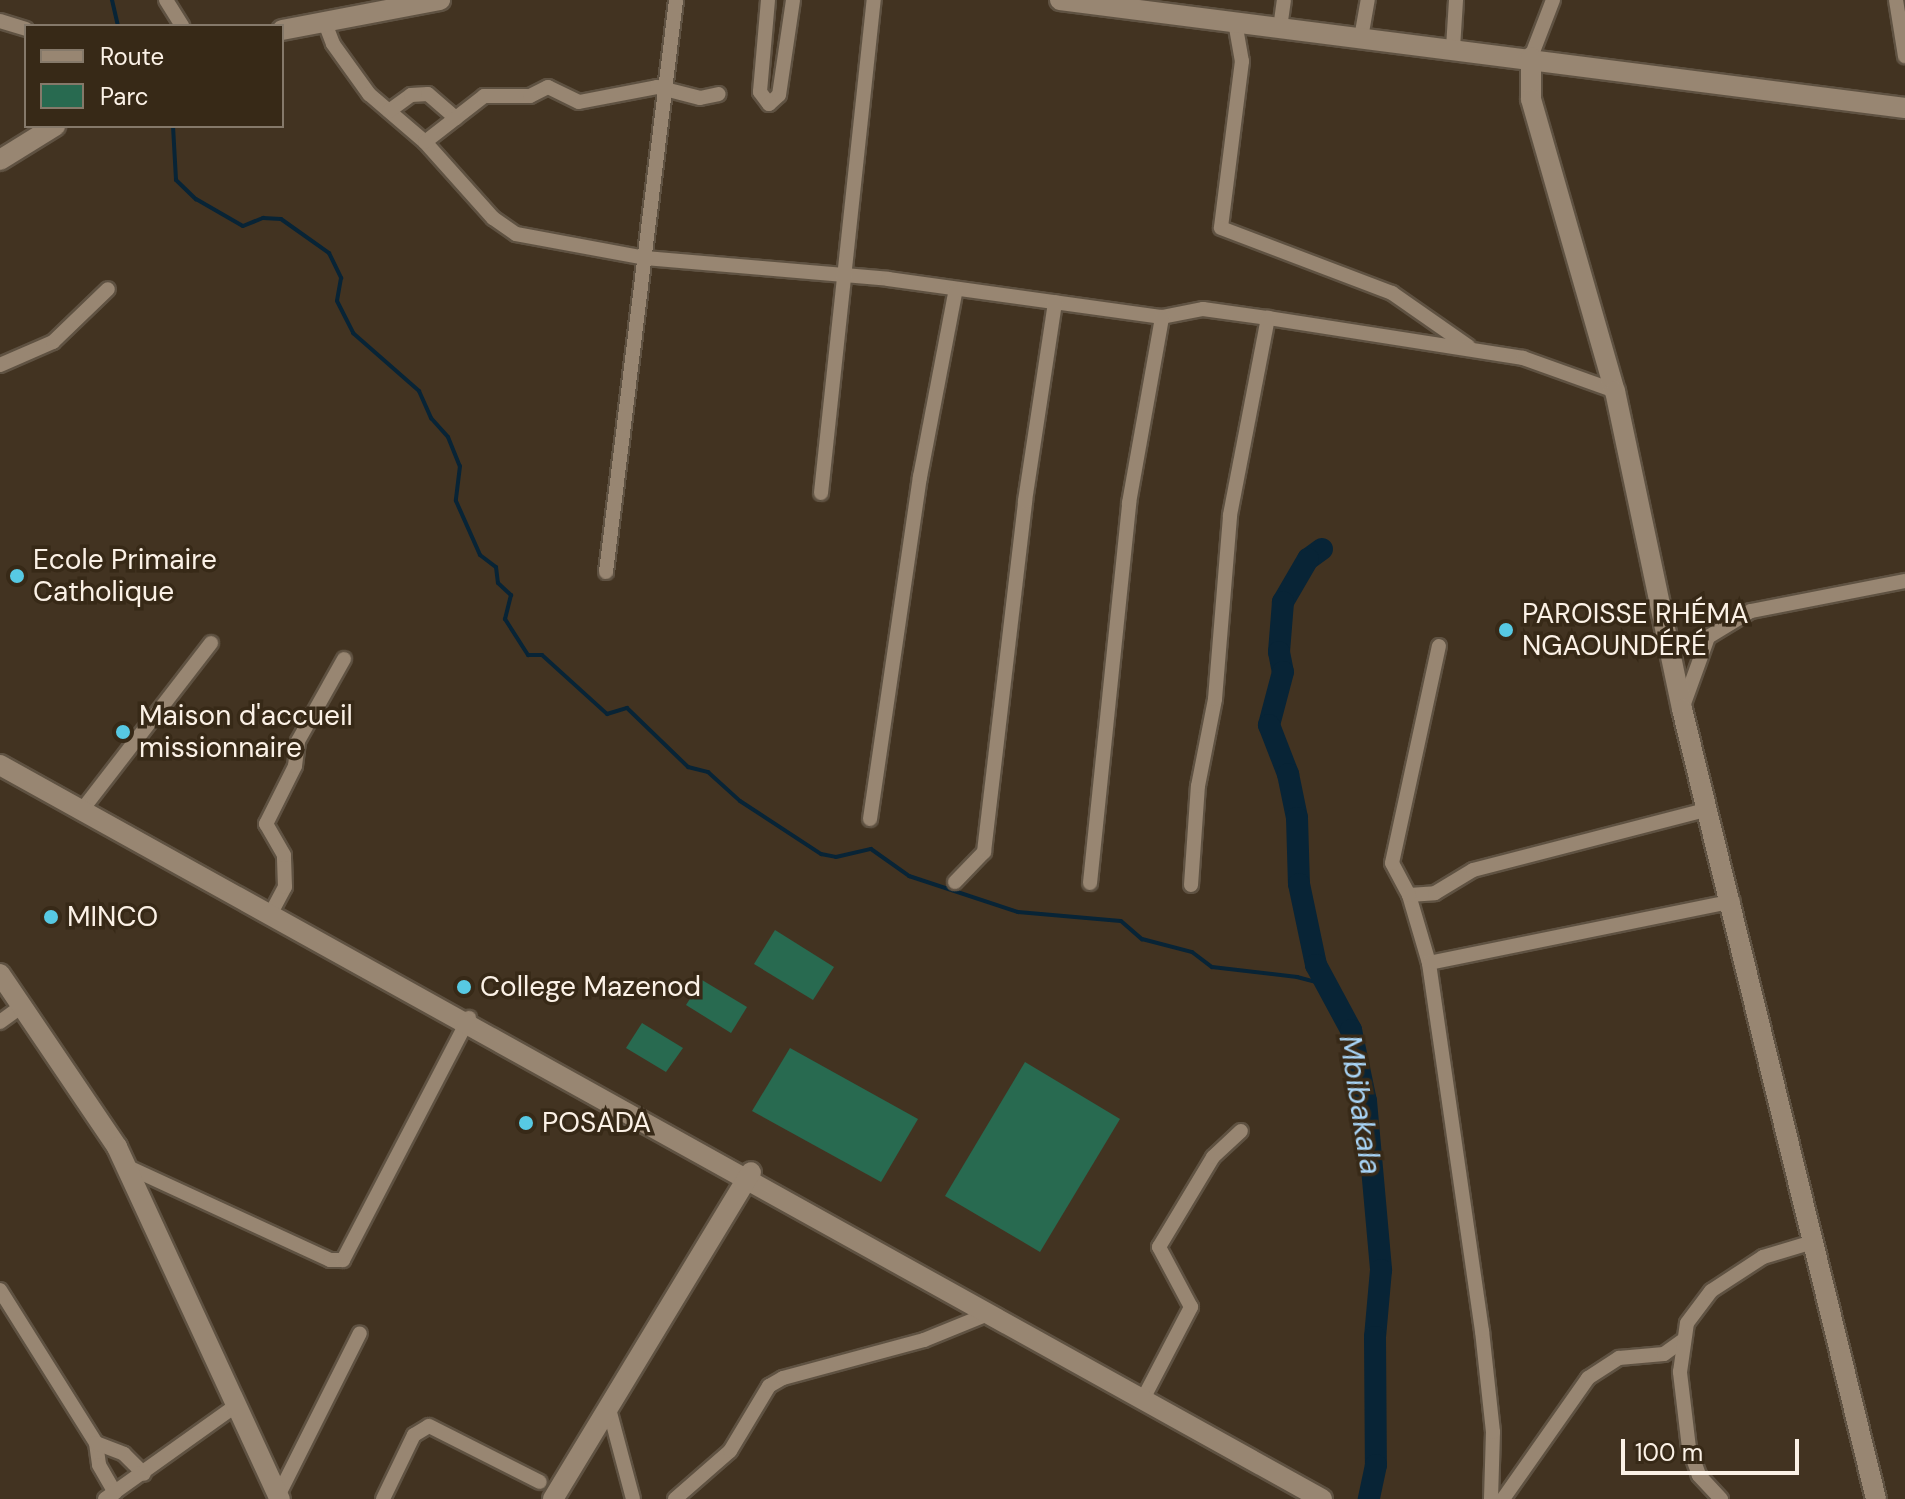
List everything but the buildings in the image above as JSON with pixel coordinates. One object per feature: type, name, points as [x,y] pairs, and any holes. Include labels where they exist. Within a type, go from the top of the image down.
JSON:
[{"type":"street","points":[[166,0],[181,24]]},
{"type":"street","points":[[284,30],[325,23],[350,10],[440,0]]},
{"type":"street","points":[[606,572],[669,89],[676,0]]},
{"type":"street","points":[[821,493],[874,0]]},
{"type":"street","points":[[1060,0],[1200,8],[1235,22],[1531,57],[1905,108]]},
{"type":"street","points":[[1280,28],[1284,0]]},
{"type":"street","points":[[1361,38],[1368,0]]},
{"type":"street","points":[[1453,48],[1456,0]]},
{"type":"street","points":[[1553,0],[1531,57],[1531,99],[1615,391],[1682,709],[1733,901],[1876,1499]]},
{"type":"street","points":[[1896,0],[1905,56]]},
{"type":"street","points":[[768,1],[792,2],[779,95],[769,104],[760,92],[768,1]]},
{"type":"street","points":[[0,21],[24,28]]},
{"type":"street","points":[[1235,22],[1242,61],[1221,228],[1392,293],[1472,349]]},
{"type":"street","points":[[325,23],[344,62],[389,111],[425,142],[493,218],[516,234],[645,258],[844,275],[1162,317],[1203,309],[1268,318],[1523,358],[1615,391]]},
{"type":"street","points":[[425,142],[484,96],[530,96],[548,87],[579,102],[669,89],[700,98],[719,94]]},
{"type":"street","points":[[389,111],[411,95],[428,94],[456,118]]},
{"type":"street","points":[[0,160],[52,128]]},
{"type":"street","points":[[0,365],[53,342],[108,289]]},
{"type":"street","points":[[870,819],[920,477],[956,289]]},
{"type":"street","points":[[955,882],[984,852],[1025,501],[1055,302]]},
{"type":"street","points":[[1090,883],[1129,503],[1162,317]]},
{"type":"street","points":[[1191,885],[1200,820],[1198,786],[1215,699],[1230,515],[1268,318]]},
{"type":"street","points":[[1682,709],[1708,637],[1751,611],[1905,581]]},
{"type":"street","points":[[86,806],[211,643]]},
{"type":"street","points":[[1439,646],[1392,863],[1409,895],[1429,963],[1482,1331],[1493,1432],[1491,1499]]},
{"type":"street","points":[[273,911],[285,887],[284,855],[266,824],[295,766],[298,741],[344,659]]},
{"type":"street","points":[[0,751],[86,806],[1322,1499]]},
{"type":"street","points":[[0,765],[86,806]]},
{"type":"street","points":[[1409,895],[1435,893],[1473,870],[1709,809]]},
{"type":"street","points":[[1429,963],[1733,901]]},
{"type":"street","points":[[0,974],[126,1166],[279,1497]]},
{"type":"street","points":[[0,1022],[22,1006]]},
{"type":"street","points":[[126,1166],[330,1260],[343,1260],[468,1021]]},
{"type":"street","points":[[1143,1399],[1191,1307],[1159,1247],[1213,1157],[1241,1131]]},
{"type":"street","points":[[553,1499],[749,1177]]},
{"type":"street","points":[[1721,1499],[1699,1475],[1689,1448],[1682,1409],[1682,1341],[1687,1323],[1711,1291],[1779,1249],[1813,1242]]},
{"type":"street","points":[[0,1290],[96,1443],[99,1465],[110,1496],[237,1405]]},
{"type":"street","points":[[675,1499],[730,1451],[769,1386],[783,1378],[924,1340],[990,1313]]},
{"type":"street","points":[[279,1497],[360,1333]]},
{"type":"street","points":[[1503,1499],[1588,1378],[1619,1358],[1664,1354],[1682,1341]]},
{"type":"street","points":[[608,1405],[633,1499]]},
{"type":"street","points":[[383,1499],[414,1435],[429,1426],[540,1482]]},
{"type":"street","points":[[96,1443],[124,1454],[144,1474]]},
{"type":"green space","points":[[775,930],[834,967],[813,1000],[754,964]]},
{"type":"green space","points":[[702,980],[747,1007],[731,1033],[686,1005]]},
{"type":"green space","points":[[642,1023],[683,1048],[666,1072],[626,1048]]},
{"type":"green space","points":[[790,1048],[918,1119],[881,1182],[752,1111]]},
{"type":"green space","points":[[1025,1062],[1120,1119],[1040,1252],[945,1196]]},
{"type":"waterway","points":[[112,0],[118,24]]},
{"type":"waterway","points":[[173,128],[176,180],[196,199],[243,226],[263,218],[281,219],[329,253],[341,278],[337,301],[353,333],[419,391],[431,418],[448,437],[460,466],[456,501],[480,555],[496,567],[498,583],[511,595],[505,619],[528,655],[542,655],[607,714],[627,708],[688,767],[708,772],[740,801],[821,854],[836,857],[871,849],[909,876],[1018,912],[1121,921],[1142,939],[1192,952],[1212,967],[1297,977],[1316,982],[1322,991],[1332,990]]},
{"type":"waterway","name":"Mbibakala","points":[[1322,549],[1308,559],[1283,602],[1279,652],[1283,672],[1269,725],[1288,774],[1297,818],[1299,884],[1316,965],[1351,1030],[1366,1101],[1381,1270],[1375,1337],[1376,1465],[1369,1499]]},
{"type":"place","name":"Ecole Primaire Catholique","points":[[17,576]]},
{"type":"place","name":"PAROISSE RHÉMA NGAOUNDÉRÉ","points":[[1506,630]]},
{"type":"place","name":"Maison d'accueil missionnaire","points":[[123,732]]},
{"type":"place","name":"MINCO","points":[[51,917]]},
{"type":"place","name":"College Mazenod","points":[[464,987]]},
{"type":"place","name":"POSADA","points":[[526,1123]]}]
